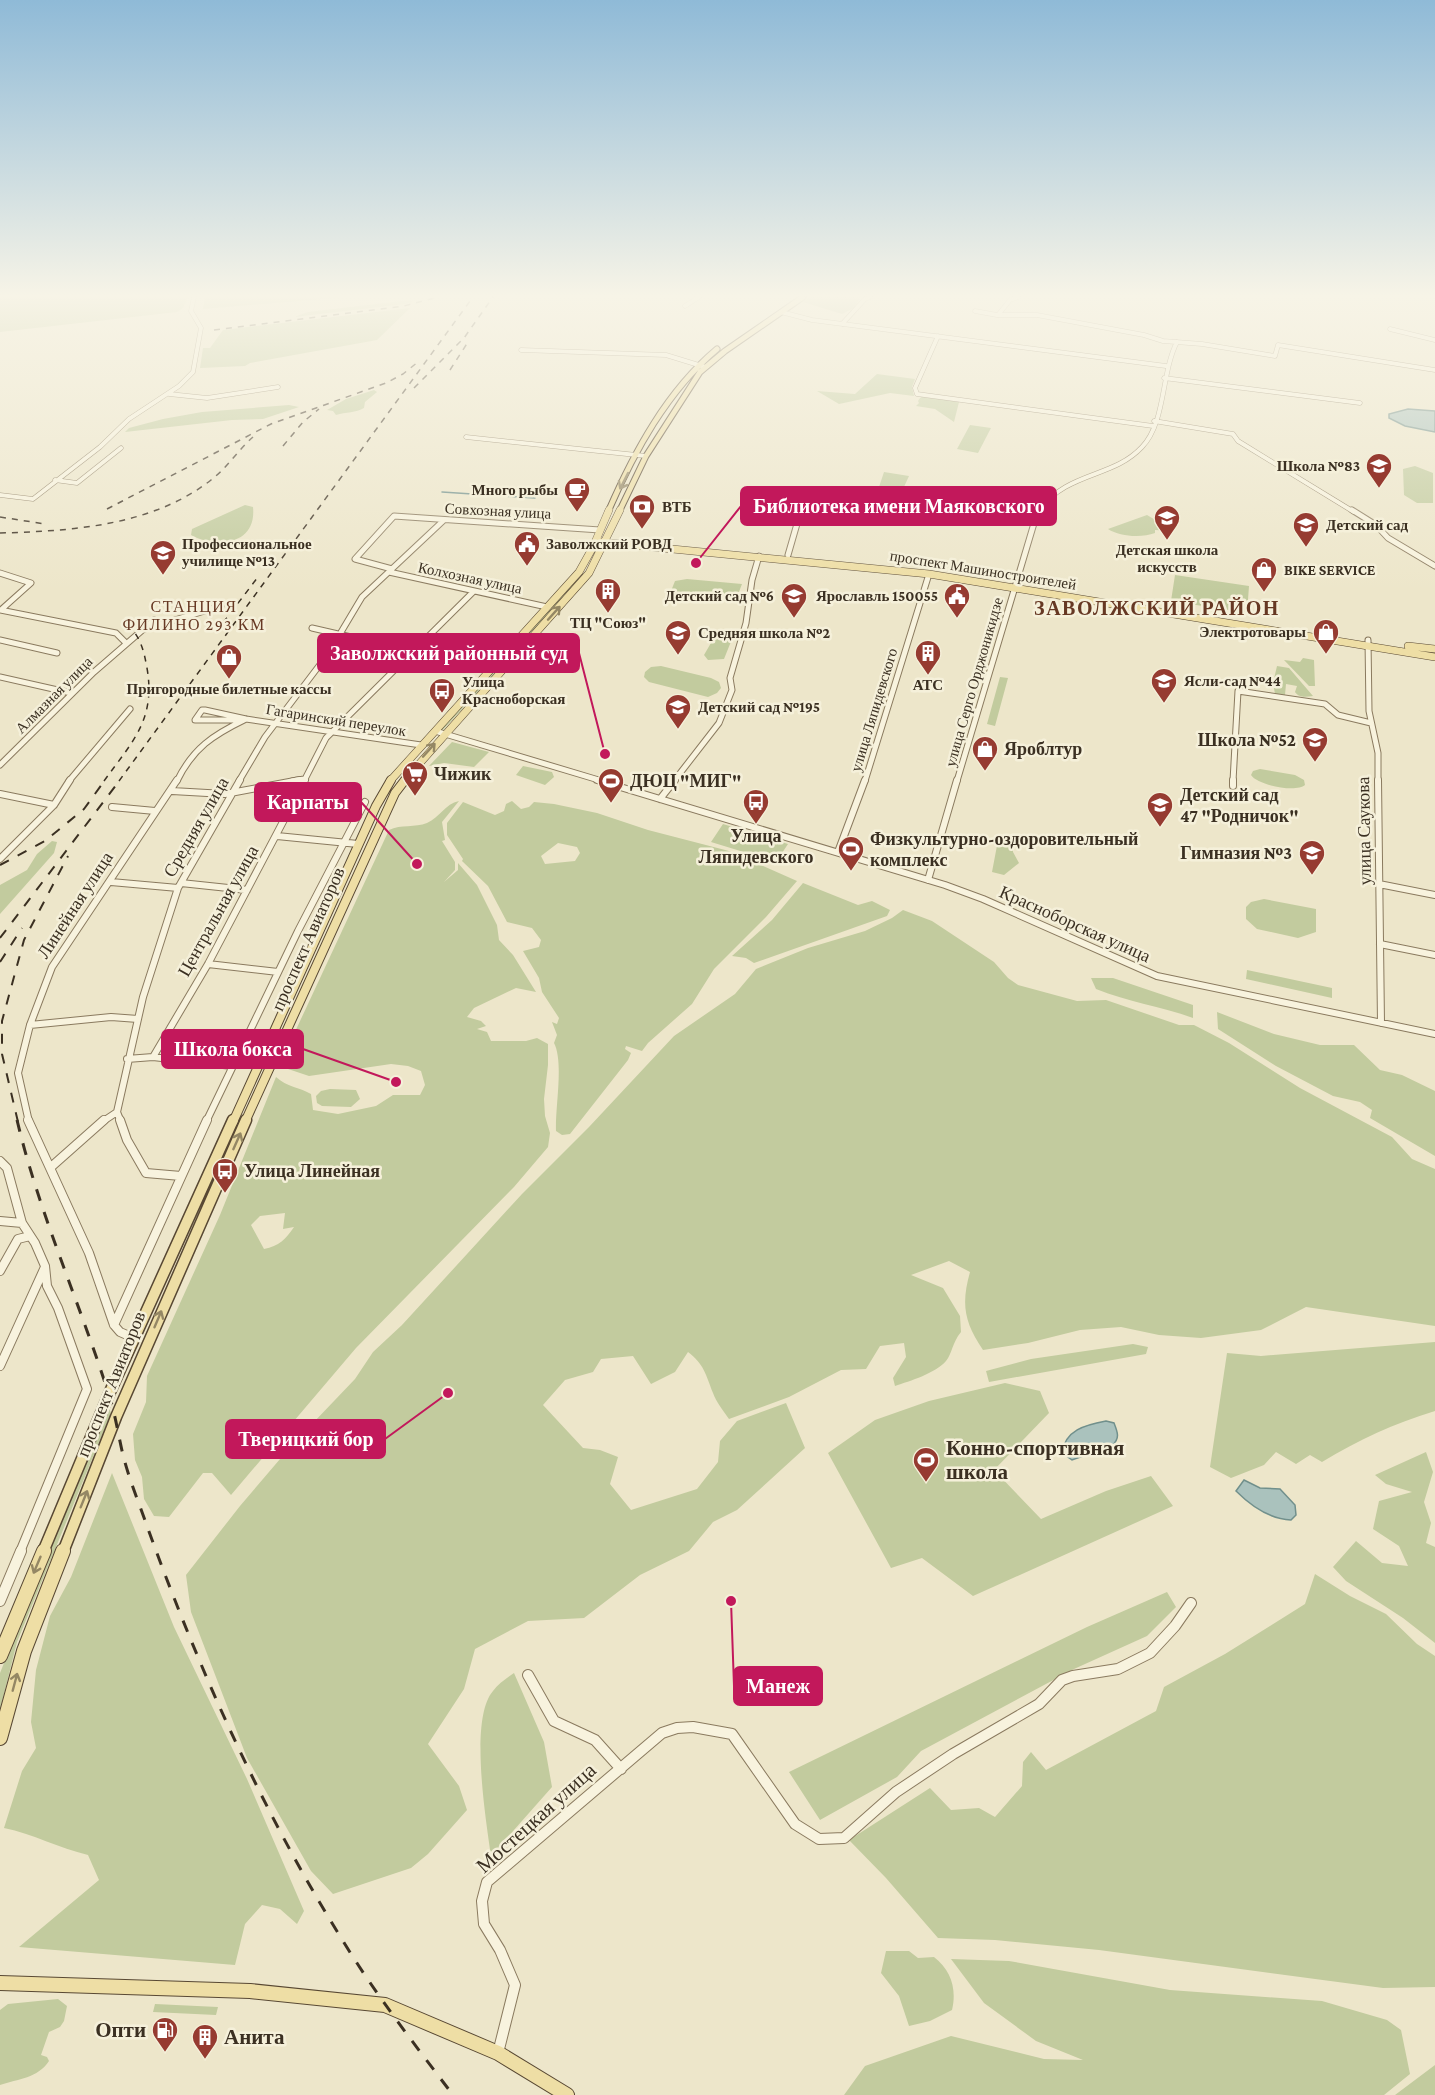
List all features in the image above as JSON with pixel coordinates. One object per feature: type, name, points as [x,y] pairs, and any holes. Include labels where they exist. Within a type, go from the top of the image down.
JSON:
[{"type":"main road","name":"проспект Авиаторов","points":[[0,1738],[24,1651],[112,1427],[161,1310],[388,805],[422,745],[579,572],[637,455],[674,395]]},
{"type":"main road","name":"проспект Авиаторов","points":[[0,1656],[134,1338],[358,844],[389,782],[444,734],[589,573],[646,456],[683,395]]},
{"type":"main road","name":"проспект Машиностроителей","points":[[598,536],[606,540],[1014,585]]},
{"type":"main road","name":"проспект Машиностроителей","points":[[606,540],[910,567],[1415,650],[1435,657]]},
{"type":"main road","name":"проспект Машиностроителей","points":[[1415,650],[1435,649]]},
{"type":"main road","points":[[0,1983],[250,1991],[385,2005],[498,2053],[567,2095]]},
{"type":"street","points":[[0,495],[33,499],[100,447],[129,419],[166,395]]},
{"type":"street","points":[[184,395],[194,399],[231,395]]},
{"type":"street","points":[[923,395],[1233,434],[1238,441],[1376,525],[1388,538],[1435,566]]},
{"type":"street","name":"улица Серго Орджоникидзе","points":[[928,880],[1033,522],[1046,498],[1065,484],[1135,452],[1146,441],[1154,424],[1160,395]]},
{"type":"street","points":[[1295,395],[1360,403]]},
{"type":"street","points":[[466,437],[646,456]]},
{"type":"street","points":[[55,480],[77,483],[121,448]]},
{"type":"street","points":[[788,555],[804,495]]},
{"type":"street","name":"Совхозная улица","points":[[355,559],[394,516],[598,536]]},
{"type":"street","name":"Средняя улица","points":[[117,1112],[143,997],[180,885],[276,722],[328,654],[363,595],[444,520]]},
{"type":"street","points":[[660,799],[719,723],[732,690],[730,678],[744,633],[752,580],[759,556]]},
{"type":"street","name":"Колхозная улица","points":[[355,559],[473,592],[547,607]]},
{"type":"street","points":[[0,573],[31,583],[1,609]]},
{"type":"street","name":"улица Ляпидевского","points":[[838,852],[864,784],[929,574]]},
{"type":"street","name":"Центральная улица","points":[[153,1058],[208,964],[277,836],[317,753],[332,730],[473,592]]},
{"type":"street","points":[[142,629],[157,627],[182,616],[214,610],[221,606]]},
{"type":"street","points":[[1,609],[116,633],[125,642]]},
{"type":"street","name":"Алмазная улица","points":[[0,765],[125,642],[154,620]]},
{"type":"street","points":[[312,628],[468,664],[489,672]]},
{"type":"street","points":[[0,640],[57,653]]},
{"type":"street","name":"улица Саукова","points":[[1368,643],[1371,723],[1378,753],[1381,1023]]},
{"type":"street","points":[[0,677],[71,693]]},
{"type":"street","points":[[1233,786],[1238,691],[1325,704],[1338,715],[1371,723]]},
{"type":"street","points":[[0,859],[54,805],[64,786],[130,709]]},
{"type":"street","name":"Гагаринский переулок","points":[[246,719],[195,720],[202,710],[246,719],[422,745]]},
{"type":"street","name":"Линейная улица","points":[[114,1325],[89,1253],[26,1116],[18,1073],[30,1025],[51,967],[111,882],[155,811],[172,791],[185,764],[195,750],[231,726],[246,719]]},
{"type":"street","name":"Красноборская улица","points":[[435,731],[928,880],[983,899],[1157,976],[1435,1034]]},
{"type":"street","points":[[172,791],[233,793],[304,779]]},
{"type":"street","points":[[0,794],[54,805]]},
{"type":"street","name":"проспект Авиаторов","points":[[114,1325],[232,1066],[365,802]]},
{"type":"street","points":[[112,807],[155,811]]},
{"type":"street","points":[[277,836],[358,844]]},
{"type":"street","points":[[111,882],[246,890]]},
{"type":"street","points":[[1379,884],[1435,896]]},
{"type":"street","points":[[1380,944],[1435,955]]},
{"type":"street","points":[[208,964],[278,972]]},
{"type":"street","points":[[30,1025],[111,1017],[138,1019]]},
{"type":"street","points":[[128,1059],[153,1058],[232,1066]]},
{"type":"street","points":[[51,1167],[97,1125],[117,1112],[127,1140],[146,1173],[181,1176]]},
{"type":"street","points":[[0,1161],[8,1168],[22,1223],[45,1266],[0,1365]]},
{"type":"street","points":[[0,1221],[22,1223]]},
{"type":"street","points":[[0,1271],[18,1239],[30,1236]]},
{"type":"street","name":"проспект Авиаторов","points":[[0,1602],[87,1389],[58,1308],[47,1286],[45,1266]]},
{"type":"street","points":[[114,1325],[120,1332],[134,1338]]},
{"type":"street","name":"Мостецкая улица","points":[[498,2053],[514,1985],[500,1950],[484,1924],[482,1901],[487,1882],[621,1769],[652,1739],[681,1727],[705,1728],[732,1734],[795,1824],[819,1839],[844,1838],[896,1792],[953,1754],[1033,1708],[1062,1680],[1073,1676],[1118,1669],[1150,1653],[1175,1626],[1191,1603]]},
{"type":"street","points":[[528,1675],[554,1721],[595,1740],[621,1769]]},
{"type":"green space","points":[[359,395],[374,395],[365,402],[361,410],[336,415],[333,411],[327,410],[346,399]]},
{"type":"green space","points":[[823,395],[882,395],[839,404]]},
{"type":"green space","points":[[923,396],[959,402],[954,422],[935,409],[916,406]]},
{"type":"green space","points":[[289,405],[299,407],[263,419],[232,420],[125,432],[129,428],[163,419],[202,412]]},
{"type":"green space","points":[[970,425],[991,428],[978,453],[957,449]]},
{"type":"green space","points":[[1415,466],[1433,473],[1433,503],[1417,503],[1404,495],[1403,469]]},
{"type":"green space","points":[[884,472],[909,476],[897,502],[873,505]]},
{"type":"green space","points":[[245,505],[253,507],[253,520],[249,529],[242,536],[223,542],[212,542],[191,535],[192,529]]},
{"type":"green space","points":[[1147,515],[1174,531],[1155,530],[1155,533],[1150,535],[1131,536],[1108,529]]},
{"type":"green space","points":[[1175,575],[1249,586],[1247,613],[1171,601]]},
{"type":"green space","points":[[577,579],[580,580],[442,731],[439,730]]},
{"type":"green space","points":[[687,579],[742,584],[737,597],[671,591],[675,581]]},
{"type":"green space","points":[[715,636],[732,639],[724,659],[708,660],[704,655]]},
{"type":"green space","points":[[1303,658],[1314,660],[1315,686],[1309,686],[1284,660],[1300,662]]},
{"type":"green space","points":[[661,666],[711,678],[719,682],[721,688],[717,693],[708,697],[649,682],[644,677],[645,672],[651,667]]},
{"type":"green space","points":[[1277,666],[1289,668],[1313,696],[1299,695],[1295,692],[1297,686],[1286,684],[1285,695],[1275,694],[1273,683]]},
{"type":"green space","points":[[1000,677],[1008,678],[995,726],[987,724]]},
{"type":"green space","points":[[452,742],[489,752],[474,767],[444,763],[429,766]]},
{"type":"green space","points":[[523,766],[552,772],[554,777],[545,785],[516,775]]},
{"type":"green space","points":[[1260,769],[1295,775],[1304,780],[1305,785],[1286,788],[1268,785],[1251,775],[1253,771]]},
{"type":"green space","points":[[459,801],[442,822],[445,840],[442,841],[455,862],[455,870],[444,882],[458,870],[458,863],[477,885],[497,925],[499,940],[513,955],[536,992],[516,988],[474,1008],[467,1017],[481,1021],[486,1026],[477,1029],[487,1032],[491,1041],[526,1041],[537,1038],[548,1044],[544,1099],[545,1116],[550,1133],[548,1147],[514,1187],[356,1348],[231,1495],[212,1473],[203,1473],[169,1517],[154,1516],[144,1499],[142,1477],[135,1460],[133,1434],[146,1402],[147,1376],[220,1215],[276,1077],[284,1083],[311,1094],[313,1110],[338,1114],[376,1106],[393,1095],[420,1095],[425,1085],[421,1071],[408,1066],[391,1064],[309,1076],[282,1067],[287,1049],[389,830],[427,823]],"holes":[[[285,1213],[283,1229],[294,1227],[282,1241],[264,1249],[251,1225],[260,1216]]]},
{"type":"green space","points":[[512,801],[521,809],[529,807],[534,802],[597,813],[648,830],[729,851],[797,881],[766,917],[714,969],[692,1004],[642,1051],[626,1046],[625,1049],[631,1053],[628,1060],[570,1134],[562,1135],[556,1131],[558,1061],[554,1043],[557,1035],[552,1022],[557,1024],[559,1018],[542,992],[539,978],[523,951],[539,947],[541,940],[532,928],[507,922],[488,886],[462,861],[463,859],[447,835],[447,823],[463,802],[495,815],[504,811],[506,804]],"holes":[[[558,843],[577,847],[580,853],[575,861],[545,864],[541,856]]]},
{"type":"green space","points":[[723,824],[788,844],[776,862],[711,842]]},
{"type":"green space","points":[[999,835],[1013,838],[1013,852],[1019,863],[1004,875],[992,872]]},
{"type":"green space","points":[[52,841],[57,842],[54,853],[0,914],[0,885],[27,870],[37,854]]},
{"type":"green space","points":[[803,883],[858,905],[872,901],[890,910],[887,916],[754,963],[746,958],[732,956],[772,920]]},
{"type":"green space","points":[[1264,899],[1316,909],[1316,932],[1298,938],[1257,929],[1246,919],[1246,907],[1251,902]]},
{"type":"green space","points":[[903,910],[932,921],[994,962],[1008,978],[1018,985],[1077,1001],[1106,1000],[1179,1025],[1194,1025],[1229,1043],[1300,1088],[1392,1137],[1412,1159],[1435,1169],[1435,1326],[1306,1307],[1261,1330],[1201,1338],[1159,1335],[1121,1327],[1080,1330],[1028,1343],[983,1350],[972,1330],[966,1312],[967,1283],[970,1272],[949,1261],[911,1275],[943,1288],[960,1316],[961,1332],[942,1365],[922,1376],[895,1386],[893,1378],[906,1357],[904,1343],[880,1346],[866,1369],[841,1370],[789,1397],[729,1419],[716,1400],[701,1366],[688,1352],[675,1372],[651,1384],[633,1356],[601,1359],[593,1372],[565,1380],[543,1405],[583,1448],[600,1450],[618,1457],[610,1484],[631,1510],[697,1489],[718,1462],[720,1441],[737,1421],[786,1403],[805,1448],[737,1510],[713,1522],[689,1551],[640,1575],[584,1618],[528,1621],[475,1649],[464,1689],[428,1744],[459,1786],[467,1810],[428,1854],[411,1868],[333,1894],[311,1871],[247,1758],[191,1612],[186,1575],[292,1445],[355,1379],[373,1352],[402,1325],[522,1194],[589,1127],[674,1036],[735,994],[756,969],[808,948],[865,931]]},
{"type":"green space","points":[[1247,970],[1332,988],[1332,998],[1246,979]]},
{"type":"green space","points":[[1091,978],[1113,978],[1193,1005],[1193,1018],[1096,989]]},
{"type":"green space","points":[[1217,1012],[1274,1034],[1320,1045],[1354,1045],[1380,1070],[1402,1075],[1435,1091],[1435,1156],[1370,1118],[1372,1110],[1360,1102],[1333,1096],[1276,1066],[1218,1029]]},
{"type":"green space","points":[[356,1090],[360,1099],[351,1107],[322,1106],[317,1103],[316,1096],[321,1091]]},
{"type":"green space","points":[[1435,1342],[1435,1411],[1377,1433],[1322,1462],[1310,1455],[1296,1464],[1276,1452],[1264,1465],[1231,1478],[1210,1467],[1227,1353],[1261,1356]]},
{"type":"green space","points":[[1133,1344],[1148,1347],[1146,1354],[989,1382],[986,1371],[1031,1359]]},
{"type":"green space","name":"Конно-спортивная школа","points":[[1005,1383],[1040,1391],[1049,1413],[994,1470],[1041,1519],[1106,1491],[1151,1476],[1173,1506],[973,1596],[922,1558],[891,1568],[828,1453],[875,1420],[929,1401]]},
{"type":"green space","points":[[108,1406],[111,1413],[17,1642],[0,1710],[0,1673]]},
{"type":"green space","points":[[1426,1452],[1433,1472],[1424,1502],[1431,1523],[1426,1543],[1435,1547],[1435,1643],[1403,1618],[1346,1581],[1333,1567],[1356,1541],[1382,1563],[1408,1566],[1399,1546],[1373,1529],[1379,1501],[1412,1492],[1386,1484],[1375,1475]]},
{"type":"green space","points":[[112,1473],[174,1627],[247,1779],[304,1911],[297,1924],[280,1909],[262,1905],[245,1924],[235,1965],[19,1947],[99,1880],[88,1855],[4,1828],[22,1771],[36,1748],[31,1722],[36,1670],[50,1616],[71,1577]]},
{"type":"green space","points":[[1315,1574],[1350,1596],[1386,1614],[1417,1644],[1435,1656],[1435,1987],[1383,1988],[1099,1950],[995,1940],[938,1938],[886,1878],[849,1840],[930,1788],[951,1810],[979,1808],[995,1817],[1022,1786],[1023,1762],[1031,1752],[1046,1770],[1156,1711],[1164,1687],[1225,1654],[1305,1604]]},
{"type":"green space","points":[[1167,1592],[1176,1607],[1147,1636],[1074,1669],[921,1751],[897,1777],[820,1820],[789,1772],[1087,1627]]},
{"type":"green space","points":[[514,1673],[544,1742],[552,1787],[491,1856],[481,1770],[482,1723],[486,1705],[493,1691]]},
{"type":"green space","points":[[886,1951],[909,1951],[918,1958],[934,1957],[940,1962],[953,1987],[952,2010],[930,2021],[909,2026],[899,1996],[881,1973]]},
{"type":"green space","points":[[951,1959],[1009,1961],[1170,1990],[1322,2001],[1387,2020],[1401,2030],[1410,2074],[1384,2095],[844,2095],[865,2066],[951,2036],[1044,2059],[1083,2060],[1036,2041],[984,2003]]},
{"type":"green space","points":[[58,1999],[67,2006],[64,2021],[60,2027],[49,2032],[41,2055],[47,2057],[49,2061],[33,2074],[0,2085],[0,2010],[8,2004]]},
{"type":"green space","points":[[155,2004],[218,2007],[216,2015],[153,2012]]},
{"type":"green space","points":[[1435,2065],[1435,2095],[1395,2095]]},
{"type":"water","points":[[1408,409],[1435,411],[1435,432],[1405,426],[1389,418],[1389,414]]},
{"type":"water","points":[[1106,1421],[1114,1423],[1117,1433],[1112,1446],[1072,1460],[1062,1453],[1067,1439],[1077,1430]]},
{"type":"water","points":[[1244,1480],[1260,1488],[1280,1489],[1295,1505],[1296,1515],[1291,1520],[1283,1519],[1254,1507],[1236,1491]]},
{"type":"waterway","points":[[442,492],[535,498]]},
{"type":"railway","points":[[107,509],[271,424],[353,395]]},
{"type":"railway","points":[[119,781],[401,395]]},
{"type":"railway","points":[[283,446],[303,422],[319,409]]},
{"type":"railway","points":[[0,533],[55,530],[110,523],[163,507],[211,480],[253,437]]},
{"type":"railway","points":[[0,517],[45,524]]},
{"type":"railway","points":[[216,632],[258,577]]},
{"type":"railway","points":[[104,781],[132,742],[145,716],[148,702],[149,686],[145,657],[132,629]]},
{"type":"railway","points":[[0,865],[45,841],[84,809],[105,780]]},
{"type":"railway","points":[[0,938],[120,780]]},
{"type":"railway","points":[[18,1122],[2,1054],[2,1021],[24,940],[68,856]]},
{"type":"railway","points":[[0,962],[22,928]]},
{"type":"railway","points":[[17,1120],[36,1189],[97,1358],[115,1415],[131,1482],[188,1633],[234,1739],[286,1842],[343,1941],[396,2020],[453,2095]]},
{"type":"place","name":"Школа №83","points":[[1379,489]]},
{"type":"place","name":"Много рыбы","points":[[577,513]]},
{"type":"place","name":"ВТБ","points":[[642,530]]},
{"type":"place","name":"Детская школа искусств","points":[[1167,541]]},
{"type":"place","name":"Детский сад","points":[[1306,548]]},
{"type":"place","name":"Библиотека имени Маяковского","points":[[696,563]]},
{"type":"place","name":"Заволжский РОВД","points":[[527,567]]},
{"type":"place","name":"Профессиональное училище №13","points":[[163,576]]},
{"type":"place","name":"BIKE SERVICE","points":[[1264,593]]},
{"type":"place","name":"ТЦ \"Союз\"","points":[[608,614]]},
{"type":"place","name":"Детский сад №6","points":[[794,619]]},
{"type":"place","name":"Ярославль 150055","points":[[957,619]]},
{"type":"place","name":"Электротовары","points":[[1326,655]]},
{"type":"place","name":"Средняя школа №2","points":[[678,656]]},
{"type":"place","name":"АТС","points":[[928,676]]},
{"type":"place","name":"Пригородные билетные кассы","points":[[229,680]]},
{"type":"place","name":"Ясли-сад №44","points":[[1164,704]]},
{"type":"place","name":"Улица Красноборская","points":[[442,714]]},
{"type":"place","name":"Детский сад №195","points":[[678,730]]},
{"type":"place","name":"Заволжский районный суд","points":[[605,754]]},
{"type":"place","name":"Школа №52","points":[[1315,763]]},
{"type":"place","name":"Яроблтур","points":[[985,772]]},
{"type":"place","name":"Чижик","points":[[415,797]]},
{"type":"place","name":"ДЮЦ \"МИГ\"","points":[[611,804]]},
{"type":"place","name":"Улица Ляпидевского","points":[[756,825]]},
{"type":"place","name":"Детский сад 47 \"Родничок\"","points":[[1160,828]]},
{"type":"place","name":"Карпаты","points":[[417,864]]},
{"type":"place","name":"Физкультурно-оздоровительный комплекс","points":[[851,872]]},
{"type":"place","name":"Гимназия №3","points":[[1312,876]]},
{"type":"place","name":"Школа бокса","points":[[396,1082]]},
{"type":"place","name":"Улица Линейная","points":[[225,1194]]},
{"type":"place","name":"Тверицкий бор","points":[[448,1393]]},
{"type":"place","name":"Конно-спортивная школа","points":[[926,1483]]},
{"type":"place","name":"Манеж","points":[[731,1601]]},
{"type":"place","name":"Опти","points":[[165,2053]]},
{"type":"place","name":"Анита","points":[[205,2060]]},
{"type":"district","name":"ЗАВОЛЖСКИЙ РАЙОН","points":[[1157,608]]},
{"type":"district","name":"СТАНЦИЯ ФИЛИНО 293 КМ","points":[[194,615]]}]
